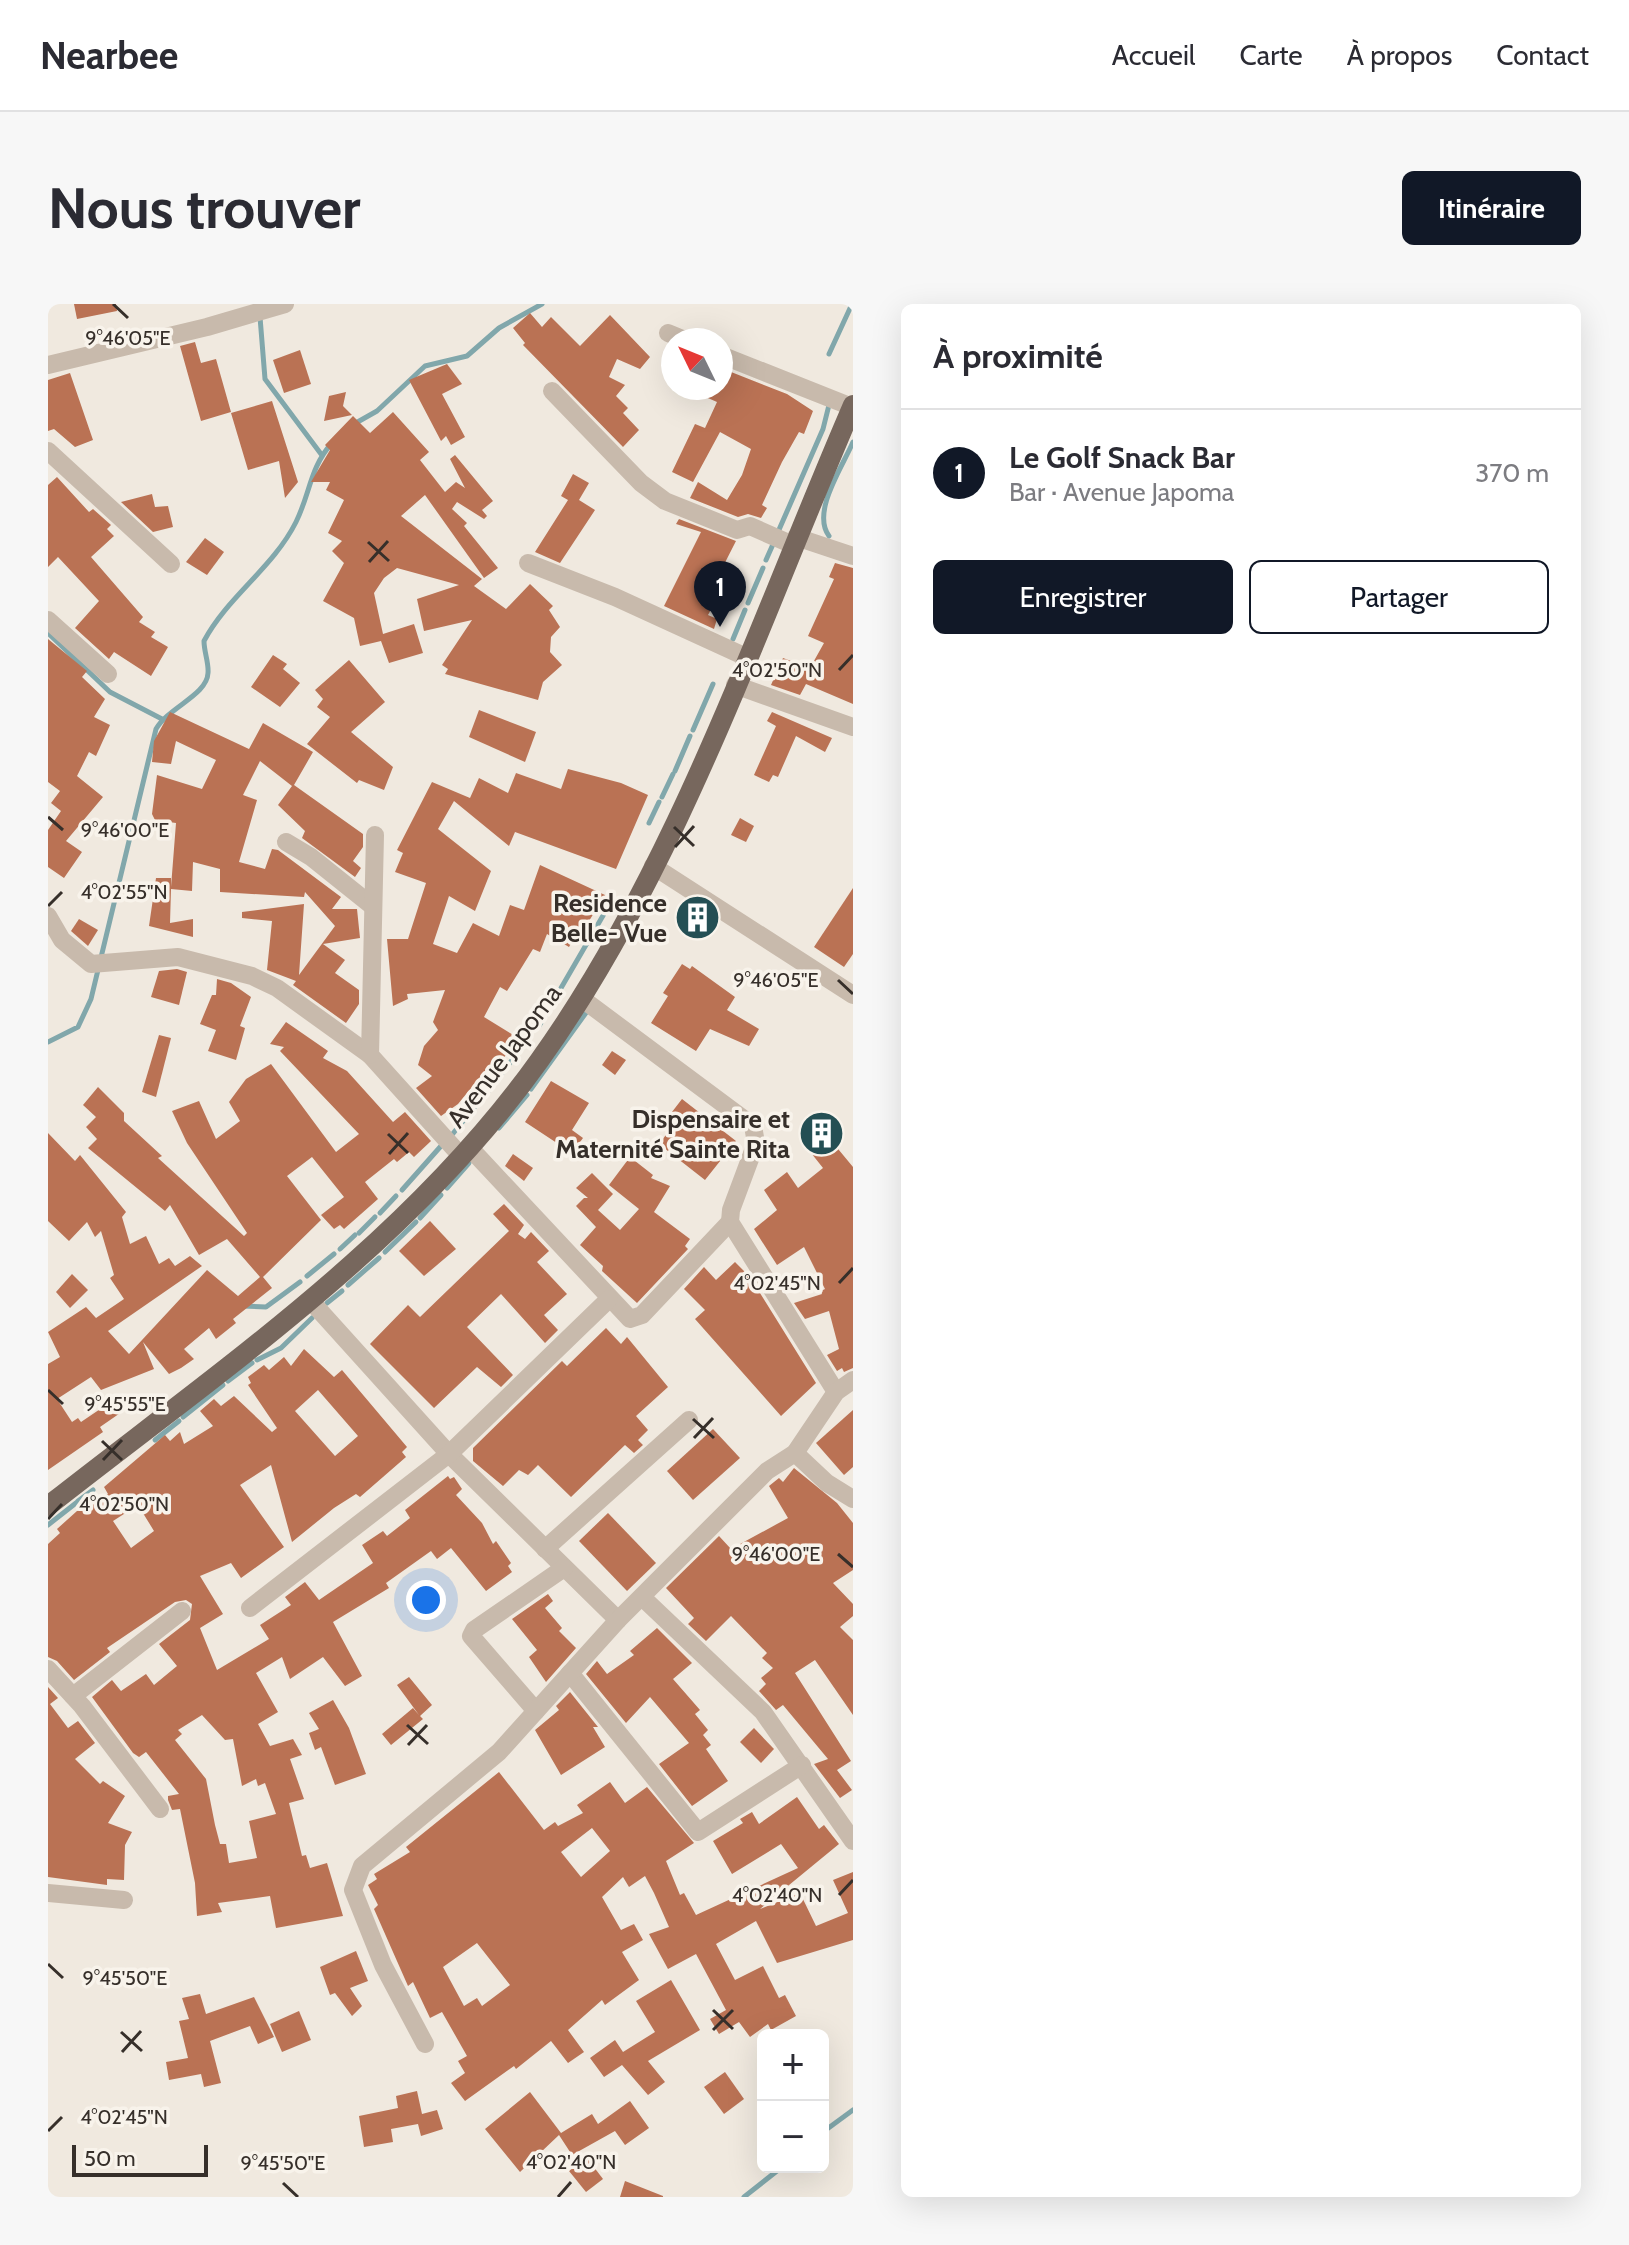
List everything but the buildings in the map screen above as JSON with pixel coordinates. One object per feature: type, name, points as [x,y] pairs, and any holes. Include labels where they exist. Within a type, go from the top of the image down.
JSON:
[{"type":"main road","name":"Avenue Japoma","points":[[48,1506],[310,1300],[403,1219],[539,1062],[581,998],[653,866],[735,685],[853,406]]},
{"type":"street","points":[[48,365],[207,327],[285,304]]},
{"type":"street","points":[[733,360],[853,406]]},
{"type":"street","points":[[552,391],[641,483],[665,501],[737,530],[750,526],[853,556]]},
{"type":"street","points":[[48,451],[171,564]]},
{"type":"street","points":[[528,563],[615,597],[746,657]]},
{"type":"street","points":[[48,620],[108,674]]},
{"type":"street","points":[[735,685],[853,727]]},
{"type":"street","points":[[370,1055],[371,905],[375,835]]},
{"type":"street","points":[[286,842],[311,857],[371,905]]},
{"type":"street","points":[[653,866],[853,995]]},
{"type":"street","points":[[48,916],[62,940],[91,964],[178,957],[252,976],[277,988],[370,1055],[630,1319],[635,1320],[730,1222]]},
{"type":"street","points":[[581,998],[753,1126],[756,1143],[731,1210],[730,1222],[836,1392]]},
{"type":"street","points":[[250,1608],[449,1454],[609,1299]]},
{"type":"street","points":[[310,1300],[449,1454],[618,1620]]},
{"type":"street","points":[[425,2044],[383,1965],[353,1890],[355,1876],[362,1866],[499,1752],[618,1620],[767,1471],[795,1453],[836,1392],[853,1380]]},
{"type":"street","points":[[545,1549],[689,1420]]},
{"type":"street","points":[[795,1453],[817,1475],[853,1499]]},
{"type":"street","points":[[536,1711],[471,1636],[474,1630],[564,1568]]},
{"type":"street","points":[[643,1598],[763,1712],[851,1832]]},
{"type":"street","points":[[73,1696],[182,1611]]},
{"type":"street","points":[[48,1669],[73,1696],[160,1809]]},
{"type":"street","points":[[570,1673],[626,1748],[698,1832],[802,1765]]},
{"type":"street","points":[[48,1893],[124,1900]]},
{"type":"waterway","points":[[354,424],[377,411],[425,366],[467,356],[499,328],[542,304]]},
{"type":"waterway","points":[[829,354],[852,304]]},
{"type":"waterway","points":[[260,317],[265,379],[321,454]]},
{"type":"waterway","points":[[778,532],[823,429],[829,405]]},
{"type":"waterway","points":[[829,536],[824,526],[826,502],[853,442]]},
{"type":"waterway","points":[[48,1042],[78,1027],[91,999],[156,729],[169,714],[195,695],[206,681],[208,669],[204,641],[225,610],[286,538],[301,512],[319,462],[332,443]]},
{"type":"waterway","points":[[766,560],[774,542]]},
{"type":"waterway","points":[[748,603],[763,568]]},
{"type":"waterway","points":[[733,639],[745,610]]},
{"type":"waterway","points":[[48,633],[110,692],[162,719]]},
{"type":"waterway","points":[[693,730],[713,684]]},
{"type":"waterway","points":[[675,771],[690,736]]},
{"type":"waterway","points":[[662,797],[673,774]]},
{"type":"waterway","points":[[649,823],[659,802]]},
{"type":"waterway","points":[[539,1026],[608,907]]},
{"type":"waterway","points":[[531,1089],[588,1010]]},
{"type":"waterway","points":[[485,1095],[530,1037]]},
{"type":"waterway","points":[[499,1128],[527,1095]]},
{"type":"waterway","points":[[451,1136],[481,1099]]},
{"type":"waterway","points":[[402,1190],[441,1146]]},
{"type":"waterway","points":[[447,1188],[469,1163]]},
{"type":"waterway","points":[[420,1218],[441,1195]]},
{"type":"waterway","points":[[380,1213],[396,1196]]},
{"type":"waterway","points":[[359,1233],[375,1217]]},
{"type":"waterway","points":[[385,1252],[416,1222]]},
{"type":"waterway","points":[[340,1249],[355,1235]]},
{"type":"waterway","points":[[307,1276],[334,1254]]},
{"type":"waterway","points":[[348,1285],[379,1258]]},
{"type":"waterway","points":[[243,1306],[266,1307],[300,1282]]},
{"type":"waterway","points":[[327,1303],[342,1291]]},
{"type":"waterway","points":[[257,1360],[281,1348],[312,1318]]},
{"type":"waterway","points":[[228,1381],[252,1363]]},
{"type":"waterway","points":[[183,1417],[223,1385]]},
{"type":"waterway","points":[[155,1440],[179,1421]]},
{"type":"waterway","points":[[78,1501],[93,1490]]},
{"type":"waterway","points":[[48,1525],[76,1503]]},
{"type":"waterway","points":[[829,2128],[853,2110]]},
{"type":"waterway","points":[[744,2197],[774,2173]]},
{"type":"place","name":"Le Golf Snack Bar","points":[[720,627]]},
{"type":"place","name":"Residence Belle- Vue","points":[[698,918]]},
{"type":"place","name":"Dispensaire et Maternité Sainte Rita","points":[[821,1134]]}]
